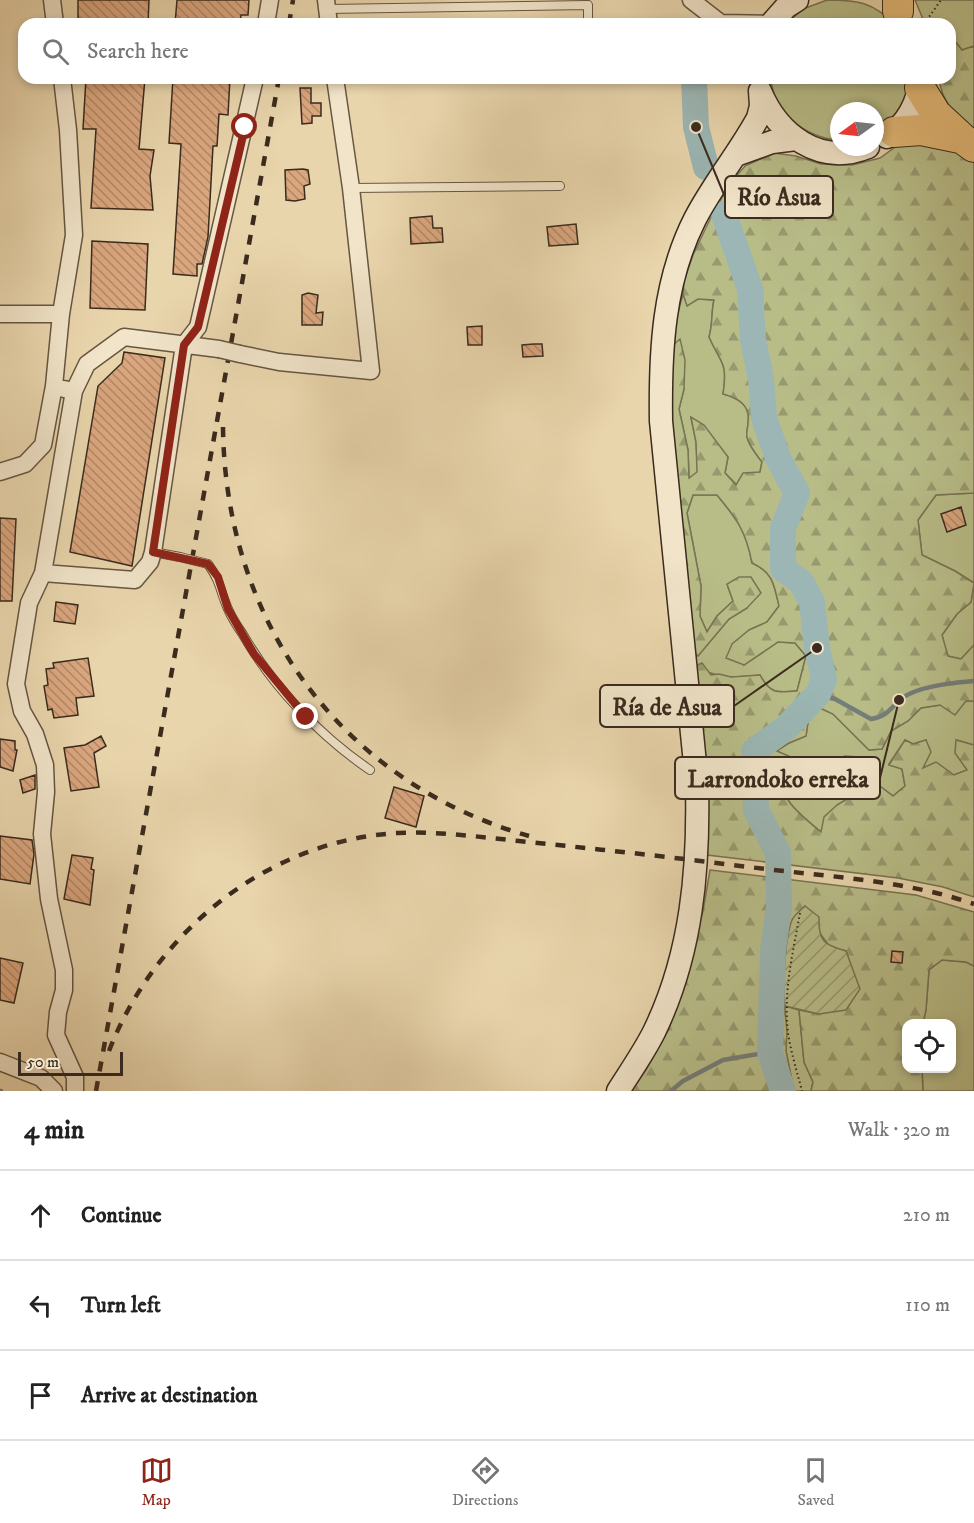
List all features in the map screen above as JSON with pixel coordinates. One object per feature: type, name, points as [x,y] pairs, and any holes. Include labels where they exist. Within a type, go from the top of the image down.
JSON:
[{"type":"highway","points":[[921,84],[936,114],[968,143]]},
{"type":"highway","points":[[884,138],[921,130],[968,143]]},
{"type":"street","points":[[52,0],[54,18]]},
{"type":"street","points":[[267,18],[270,0]]},
{"type":"street","points":[[691,0],[715,18]]},
{"type":"street","points":[[776,18],[796,0]]},
{"type":"street","points":[[0,472],[25,464],[43,445],[54,386],[61,314],[74,235],[68,130],[63,84]]},
{"type":"street","points":[[43,573],[135,580],[150,562],[184,345],[198,327],[254,84]]},
{"type":"street","points":[[75,1091],[75,1077],[56,1035],[58,1012],[64,990],[64,970],[49,899],[42,834],[46,792],[45,765],[35,735],[22,711],[16,684],[29,603],[43,573],[74,392],[87,364],[124,337],[219,349],[279,362],[371,371],[351,188],[336,84]]},
{"type":"street","points":[[884,138],[910,112],[921,84]]},
{"type":"street","points":[[759,85],[768,110],[780,126],[796,139],[812,147],[830,151]]},
{"type":"street","points":[[618,1091],[654,1032],[672,986],[688,931],[698,838],[697,784],[661,421],[660,372],[669,293],[676,266],[695,219],[758,118],[761,106],[759,85]]},
{"type":"street","points":[[736,154],[772,142],[796,139]]},
{"type":"street","points":[[0,314],[61,314]]},
{"type":"street","points":[[54,386],[74,392]]},
{"type":"street","points":[[0,1062],[41,1078],[54,1091]]},
{"type":"lane","points":[[327,11],[588,5],[588,18]]},
{"type":"lane","points":[[351,188],[560,186]]},
{"type":"lane","points":[[153,552],[208,564],[218,577],[228,609],[261,663],[306,717],[342,751],[370,770]]},
{"type":"path","points":[[902,12],[941,0]]},
{"type":"path","points":[[800,914],[788,989],[787,1010],[791,1048],[802,1091]]},
{"type":"green space","points":[[827,0],[847,1],[864,4],[887,18],[793,18],[803,9]]},
{"type":"green space","points":[[915,0],[974,0],[974,46],[962,50],[956,42],[956,18],[922,18]]},
{"type":"green space","points":[[956,42],[962,50],[974,46],[974,130],[951,108],[940,84],[956,84]]},
{"type":"green space","points":[[772,84],[909,84],[899,109],[884,125],[884,102],[830,102],[830,138],[804,129],[793,121],[778,102]]},
{"type":"green space","points":[[941,140],[974,159],[974,493],[936,495],[918,520],[922,555],[974,583],[971,602],[957,614],[942,635],[948,656],[961,659],[974,645],[974,701],[966,701],[955,715],[940,705],[921,708],[908,721],[891,731],[882,749],[869,750],[833,714],[818,707],[808,722],[806,736],[777,751],[798,760],[790,772],[775,768],[781,789],[791,804],[821,832],[824,817],[837,805],[854,795],[858,779],[845,756],[860,757],[872,780],[893,796],[905,786],[902,769],[889,765],[905,740],[913,744],[926,740],[931,752],[923,768],[936,762],[954,775],[967,770],[955,753],[956,740],[974,745],[974,897],[943,887],[898,878],[707,855],[695,666],[702,663],[711,675],[731,677],[760,675],[771,689],[790,692],[797,691],[806,656],[795,643],[778,642],[744,665],[726,658],[732,644],[749,630],[767,622],[779,606],[772,580],[764,570],[752,563],[740,526],[717,495],[693,495],[687,513],[701,586],[700,616],[707,632],[717,616],[733,601],[727,584],[739,577],[751,577],[761,593],[747,608],[729,619],[698,656],[691,649],[670,429],[673,345],[680,339],[685,360],[684,389],[679,409],[688,450],[689,478],[697,472],[696,442],[691,417],[704,425],[728,457],[725,473],[736,485],[743,473],[760,472],[762,462],[747,437],[748,417],[745,407],[738,400],[723,394],[724,369],[709,337],[714,300],[698,299],[687,306],[683,294],[684,281],[693,255],[713,213],[731,182],[745,166],[774,153],[796,156],[821,164],[852,165],[880,158],[898,145]]},
{"type":"green space","points":[[683,294],[687,305],[698,299],[714,300],[709,337],[724,369],[723,394],[738,400],[745,407],[748,417],[748,440],[762,462],[760,472],[737,485],[725,473],[728,457],[691,418],[696,442],[698,473],[689,479],[688,450],[679,409],[684,389],[673,345],[676,320]]},
{"type":"green space","points":[[974,493],[974,583],[922,555],[918,520],[936,495]]},
{"type":"green space","points":[[693,495],[717,495],[740,526],[752,563],[768,575],[774,586],[779,606],[767,622],[749,630],[744,665],[778,642],[795,643],[806,656],[797,691],[775,691],[767,686],[760,675],[726,676],[695,666],[691,649],[698,656],[729,619],[747,608],[727,584],[733,601],[717,616],[707,632],[700,616],[701,586],[687,513]]},
{"type":"green space","points":[[974,583],[974,645],[961,659],[947,656],[942,635],[957,614],[971,602]]},
{"type":"green space","points":[[974,701],[974,745],[957,740],[967,770],[954,775],[922,769],[926,740],[913,744],[905,740],[889,764],[902,769],[905,786],[893,796],[872,780],[860,757],[846,757],[858,779],[854,795],[837,805],[821,832],[797,811],[781,788],[775,767],[789,772],[797,760],[776,751],[806,736],[808,722],[818,707],[833,714],[869,750],[882,749],[891,731],[908,721],[921,708]]},
{"type":"green space","points":[[710,870],[916,895],[974,912],[974,966],[966,962],[942,960],[929,970],[924,1019],[902,1019],[902,1073],[922,1073],[923,1091],[811,1091],[813,1082],[804,1062],[799,1010],[819,1014],[852,969],[846,951],[830,947],[805,906],[793,919],[788,937],[783,991],[787,1032],[786,1051],[794,1091],[631,1091],[646,1070],[669,1029],[703,911]]},
{"type":"green space","points":[[805,906],[819,917],[821,937],[824,941],[832,947],[846,951],[860,989],[846,1010],[819,1014],[785,1006],[785,963],[790,928],[793,918]]},
{"type":"green space","points":[[942,960],[966,962],[974,966],[974,1091],[923,1091],[922,1073],[956,1073],[956,1019],[924,1019],[929,970]]},
{"type":"green space","points":[[785,1006],[799,1010],[804,1062],[813,1082],[811,1091],[794,1091],[786,1051]]},
{"type":"building","points":[[78,0],[149,0],[148,18],[78,18]]},
{"type":"building","points":[[177,0],[249,0],[248,15],[241,15],[241,18],[176,18]]},
{"type":"building","points":[[86,84],[144,84],[139,149],[154,150],[150,176],[153,210],[91,208],[96,129],[83,129]]},
{"type":"building","points":[[173,84],[230,84],[228,115],[219,114],[217,146],[213,146],[208,237],[202,264],[197,264],[197,276],[173,274],[181,144],[169,143]]},
{"type":"building","points":[[300,88],[311,88],[311,103],[321,103],[321,116],[312,116],[312,123],[302,124]]},
{"type":"building","points":[[285,170],[308,170],[310,184],[304,186],[305,199],[286,200]]},
{"type":"building","points":[[432,216],[433,228],[442,228],[443,242],[411,244],[410,218]]},
{"type":"building","points":[[576,224],[578,244],[549,246],[547,227]]},
{"type":"building","points":[[92,241],[148,244],[145,310],[90,308]]},
{"type":"building","points":[[308,293],[318,295],[316,313],[323,312],[322,325],[302,325],[302,295]]},
{"type":"building","points":[[482,326],[482,345],[468,345],[467,327]]},
{"type":"building","points":[[542,344],[543,356],[523,357],[522,345]]},
{"type":"building","points":[[124,352],[165,358],[132,566],[70,552],[98,386],[122,363]]},
{"type":"building","points":[[961,507],[966,525],[947,532],[941,514]]},
{"type":"building","points":[[0,518],[16,519],[12,601],[0,601]]},
{"type":"building","points":[[56,602],[78,605],[75,624],[54,621]]},
{"type":"building","points":[[88,658],[94,696],[76,698],[78,715],[54,718],[52,709],[48,710],[44,686],[48,685],[46,669],[54,668],[53,663]]},
{"type":"building","points":[[101,736],[106,746],[94,753],[99,787],[71,791],[64,748],[85,745]]},
{"type":"building","points":[[0,739],[15,741],[15,750],[17,750],[13,771],[0,767]]},
{"type":"building","points":[[35,775],[35,789],[23,793],[20,780]]},
{"type":"building","points":[[394,787],[424,796],[416,827],[385,818]]},
{"type":"building","points":[[0,836],[32,840],[34,854],[30,884],[0,879]]},
{"type":"building","points":[[72,855],[93,858],[90,905],[64,899]]},
{"type":"building","points":[[892,951],[903,952],[902,963],[891,962]]},
{"type":"building","points":[[0,958],[23,963],[14,1003],[0,1000]]},
{"type":"waterway","points":[[694,84],[696,127],[706,167]]},
{"type":"waterway","points":[[724,214],[750,289],[753,340],[761,379],[764,418],[778,458],[797,493],[783,528],[783,569],[801,582],[812,602],[817,648],[824,679],[818,694],[787,727],[754,751],[756,810],[778,853],[779,907],[773,951],[770,1052],[783,1091]]},
{"type":"waterway","points":[[818,694],[835,699],[871,719],[884,715],[899,700],[916,691],[974,681]]},
{"type":"waterway","points":[[671,1091],[683,1081],[723,1060],[770,1052]]},
{"type":"railway","points":[[290,18],[293,0]]},
{"type":"railway","points":[[96,1091],[278,84]]},
{"type":"railway","points":[[223,427],[229,498],[245,565],[271,627],[306,684],[350,734],[402,777],[462,811],[529,836]]},
{"type":"railway","points":[[109,1051],[129,1008],[155,968],[186,932],[222,900],[262,874],[304,853],[350,839],[398,833],[474,836],[874,881],[914,888],[974,904]]},
{"type":"place","name":"Río Asua","points":[[696,127]]},
{"type":"place","name":"Ría de Asua","points":[[817,648]]},
{"type":"place","name":"Larrondoko erreka","points":[[899,700]]},
{"type":"route","points":[[245,127],[198,327],[184,345],[153,552],[208,564],[218,577],[228,609],[254,654],[306,717]]}]
